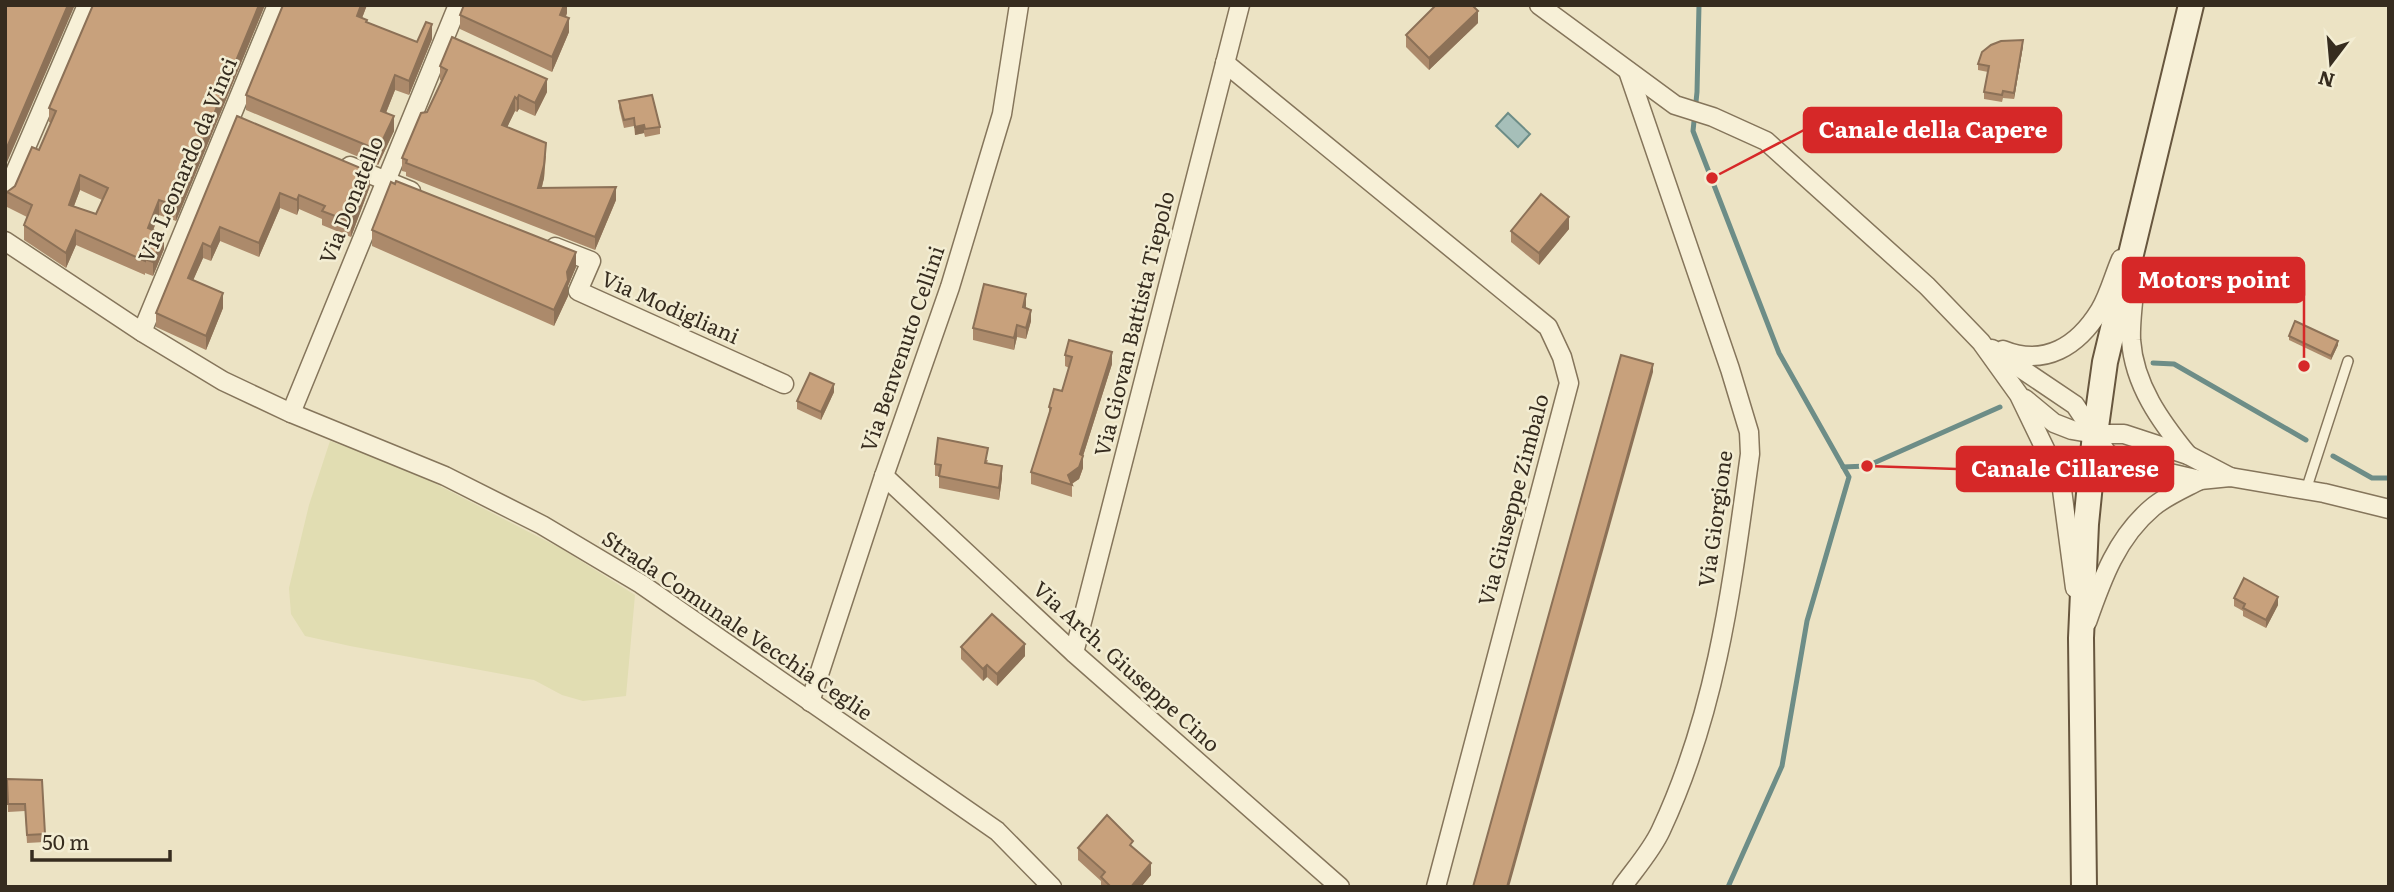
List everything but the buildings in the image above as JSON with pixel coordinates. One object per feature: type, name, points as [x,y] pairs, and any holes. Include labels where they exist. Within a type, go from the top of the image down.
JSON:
[{"type":"main road","points":[[2084,887],[2081,638],[2086,524],[2095,434],[2105,362],[2191,5]]},
{"type":"street","points":[[5,196],[88,5]]},
{"type":"street","name":"Via Leonardo da Vinci","points":[[142,332],[238,119],[277,5]]},
{"type":"street","name":"Via Donatello","points":[[290,413],[385,180],[452,38],[457,5]]},
{"type":"street","name":"Via Benvenuto Cellini","points":[[810,702],[884,476],[950,287],[1002,114],[1019,5]]},
{"type":"street","name":"Via Giovan Battista Tiepolo","points":[[1074,653],[1240,5]]},
{"type":"street","points":[[1539,5],[1675,105],[1713,117],[1766,141],[1927,286],[1981,341],[2019,395],[2061,482],[2081,638]]},
{"type":"street","name":"Via Giuseppe Zimbalo","points":[[1225,63],[1548,327],[1566,370],[1569,383],[1436,887]]},
{"type":"street","name":"Via Giorgione","points":[[1622,887],[1660,832],[1699,732],[1720,654],[1750,454],[1749,432],[1730,369],[1628,71]]},
{"type":"street","points":[[334,159],[423,195]]},
{"type":"street","points":[[1981,341],[2018,356],[2053,354],[2082,335],[2101,308],[2140,210]]},
{"type":"street","points":[[2140,210],[2131,340],[2139,379],[2161,421],[2188,455]]},
{"type":"street","name":"Strada Comunale Vecchia Ceglie","points":[[5,241],[142,332],[223,381],[290,413],[445,476],[542,525],[641,584],[997,831],[1052,887]]},
{"type":"street","name":"Via Modigliani","points":[[539,241],[591,261],[578,291],[784,384]]},
{"type":"street","points":[[1981,341],[2076,405],[2107,453],[2122,462],[2200,480],[2230,477],[2306,490],[2389,509]]},
{"type":"street","points":[[2019,395],[2054,423],[2072,430],[2095,434],[2124,434],[2188,455],[2230,477]]},
{"type":"street","name":"Via Arch. Giuseppe Cino","points":[[884,476],[1074,653],[1340,887]]},
{"type":"street","points":[[2081,638],[2103,577],[2124,536],[2154,506],[2200,480]]},
{"type":"lane","points":[[2306,490],[2348,361]]},
{"type":"shaded area","points":[[330,441],[405,468],[562,549],[635,595],[626,696],[583,701],[562,695],[534,680],[305,636],[291,614],[289,588],[309,505]]},
{"type":"water","points":[[1508,113],[1530,134],[1518,147],[1496,126]]},
{"type":"waterway","points":[[1699,5],[1697,92],[1693,131],[1779,353],[1849,477],[1807,621],[1782,766],[1728,887]]},
{"type":"waterway","points":[[2153,363],[2174,364],[2306,440]]},
{"type":"waterway","points":[[1843,467],[1867,466],[2000,407]]},
{"type":"waterway","points":[[2333,456],[2372,478],[2389,478]]},
{"type":"place","name":"Canale della Capere","points":[[1712,178]]},
{"type":"place","name":"Motors point","points":[[2304,366]]},
{"type":"place","name":"Canale Cillarese","points":[[1867,466]]}]
